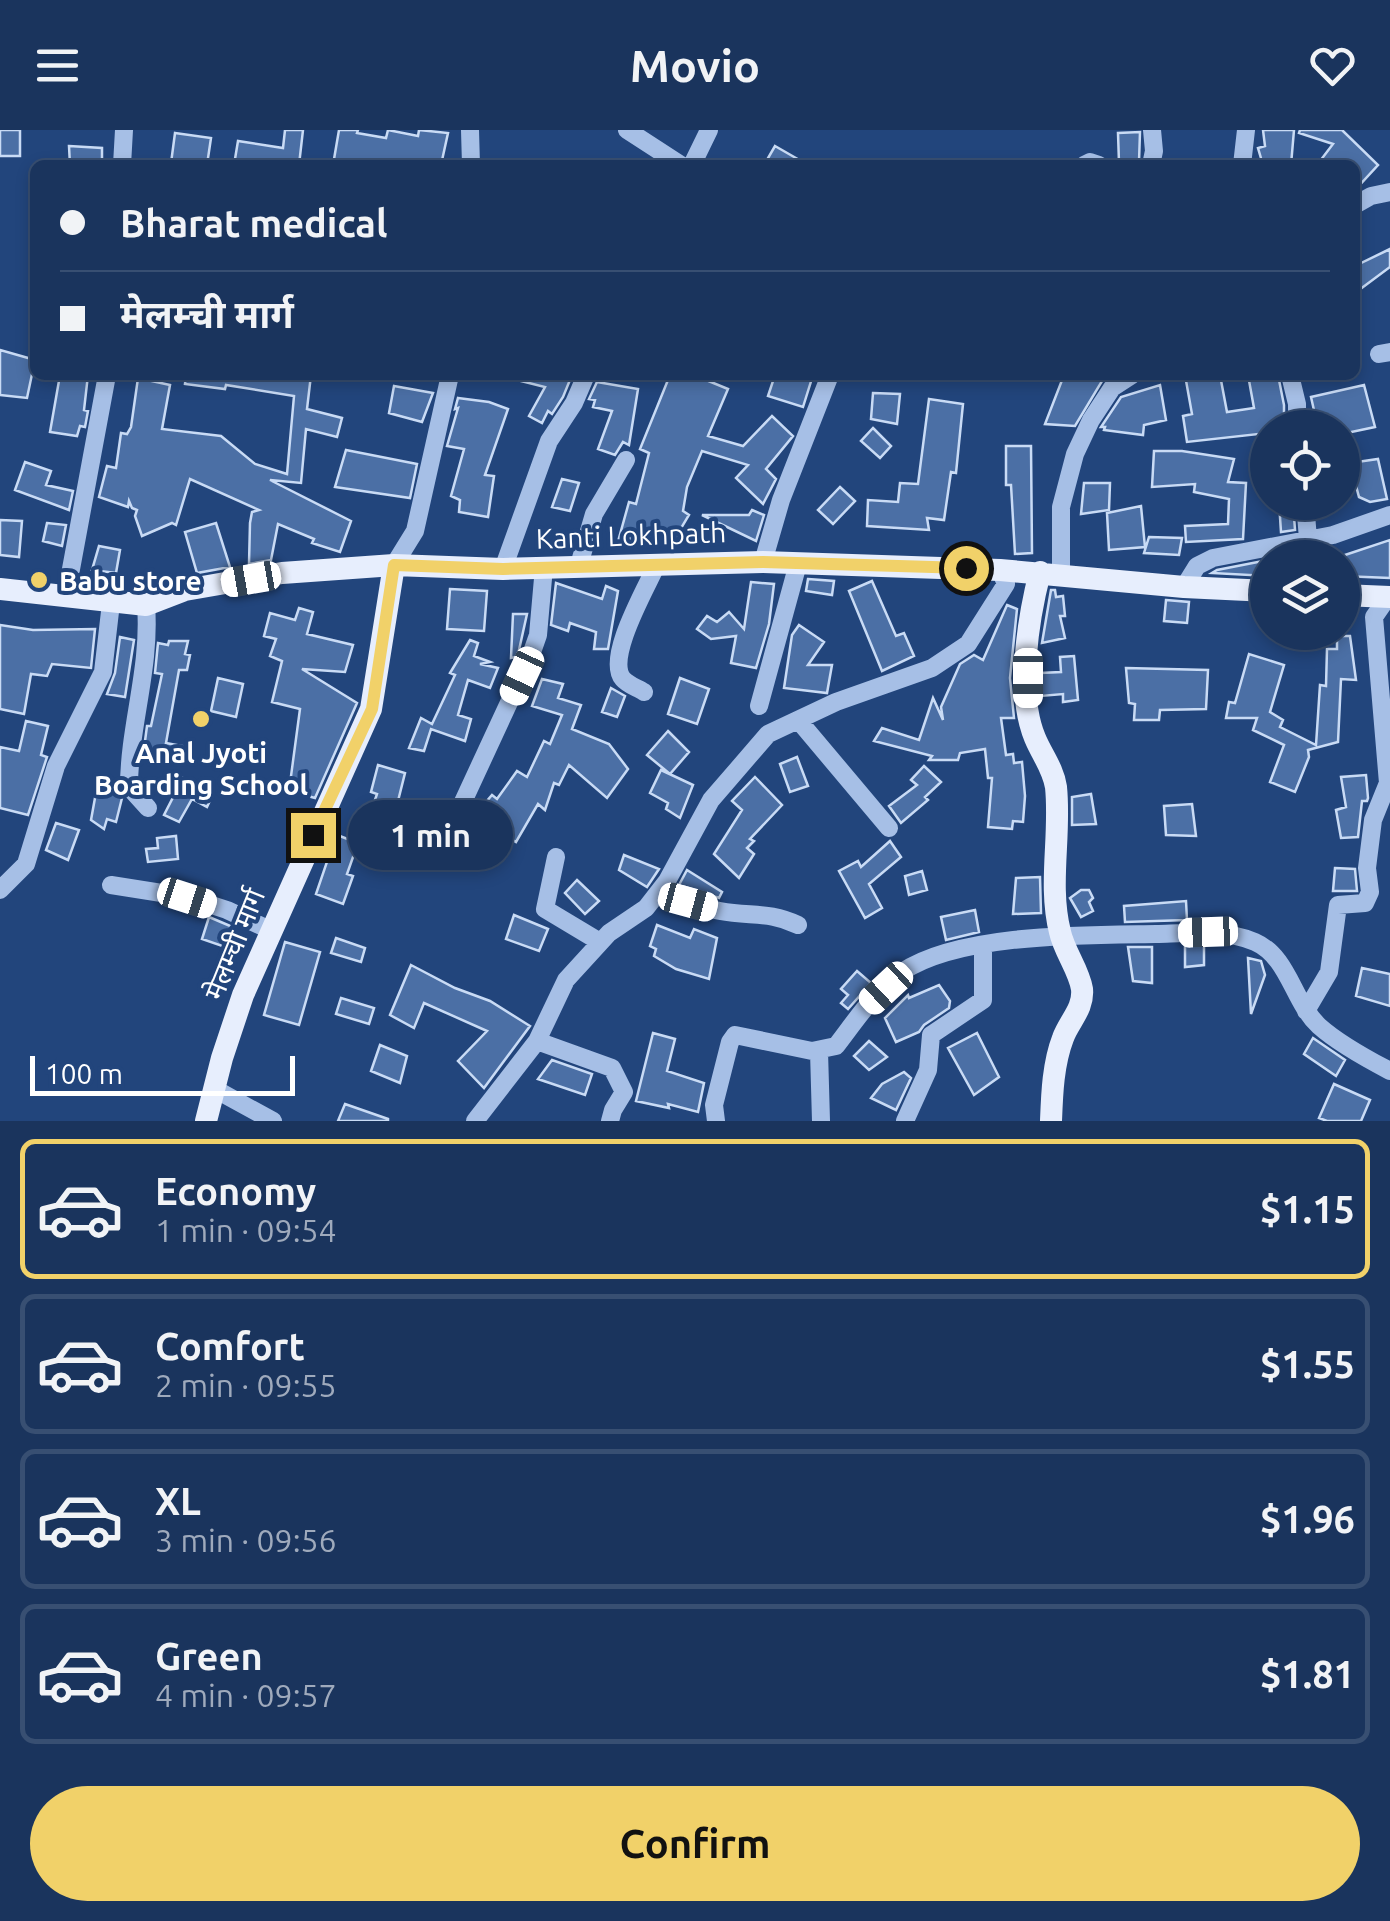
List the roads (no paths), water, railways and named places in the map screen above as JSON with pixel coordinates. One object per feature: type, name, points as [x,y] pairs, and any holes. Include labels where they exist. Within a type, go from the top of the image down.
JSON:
[{"type":"main road","name":"Kanti Lokhpath","points":[[0,589],[146,606],[185,590],[282,574],[394,565],[503,569],[763,562],[1000,570],[1250,590]]},
{"type":"main road","name":"मेलम्ची मार्ग","points":[[206,1121],[243,995],[372,709],[394,565]]},
{"type":"main road","points":[[1051,573],[1028,640],[1028,710],[1035,739],[1048,759],[1056,785],[1054,896],[1060,934],[1082,988],[1080,1005],[1063,1037],[1052,1090],[1051,1121]]},
{"type":"main road","points":[[1360,596],[1389,597]]},
{"type":"street","points":[[122,160],[124,130]]},
{"type":"street","points":[[470,130],[471,160]]},
{"type":"street","points":[[626,130],[673,160]]},
{"type":"street","points":[[695,160],[710,130]]},
{"type":"street","points":[[1152,130],[1152,160]]},
{"type":"street","points":[[1243,160],[1246,130]]},
{"type":"street","points":[[1360,202],[1390,192]]},
{"type":"street","points":[[66,596],[106,380]]},
{"type":"street","points":[[394,565],[415,531],[449,380]]},
{"type":"street","points":[[503,569],[549,441],[584,380]]},
{"type":"street","points":[[763,562],[781,500],[828,380]]},
{"type":"street","points":[[1051,573],[1074,454],[1112,388],[1124,380]]},
{"type":"street","points":[[1291,380],[1297,410]]},
{"type":"street","points":[[580,565],[594,514],[626,460]]},
{"type":"street","points":[[1306,520],[1308,540],[1390,515]]},
{"type":"street","points":[[1184,587],[1197,566],[1213,558],[1250,551]]},
{"type":"street","points":[[760,706],[796,571],[793,563]]},
{"type":"street","points":[[644,692],[624,682],[618,649],[657,564]]},
{"type":"street","points":[[462,804],[538,635],[544,567]]},
{"type":"street","points":[[475,1121],[537,1041],[566,980],[600,942],[646,908],[711,800],[768,734],[836,702],[932,668],[968,644],[1006,584],[1000,570]]},
{"type":"street","points":[[1306,1011],[1329,972],[1338,905],[1365,902],[1370,892],[1367,868],[1373,820],[1388,783],[1374,617],[1389,597]]},
{"type":"street","points":[[0,890],[26,864],[56,766],[103,672],[111,603]]},
{"type":"street","points":[[146,606],[146,667],[128,787],[148,808]]},
{"type":"street","points":[[799,721],[889,828]]},
{"type":"street","points":[[556,857],[545,909],[600,942]]},
{"type":"street","points":[[111,885],[187,898],[270,930]]},
{"type":"street","points":[[660,890],[724,912],[777,915],[798,925]]},
{"type":"street","points":[[716,1121],[714,1106],[730,1042],[735,1036],[820,1051],[836,1046],[868,1004],[903,972],[949,952],[1060,934],[1208,932],[1256,943],[1282,965],[1306,1011],[1320,1027],[1387,1063]]},
{"type":"street","points":[[905,1121],[928,1070],[931,1035],[983,1000],[983,946]]},
{"type":"street","points":[[537,1041],[612,1068],[624,1092],[610,1121]]},
{"type":"street","points":[[820,1051],[822,1121]]},
{"type":"street","points":[[213,1088],[273,1121]]},
{"type":"place","name":"Babu store","points":[[39,580]]},
{"type":"place","name":"Anal Jyoti Boarding School","points":[[201,719]]}]
